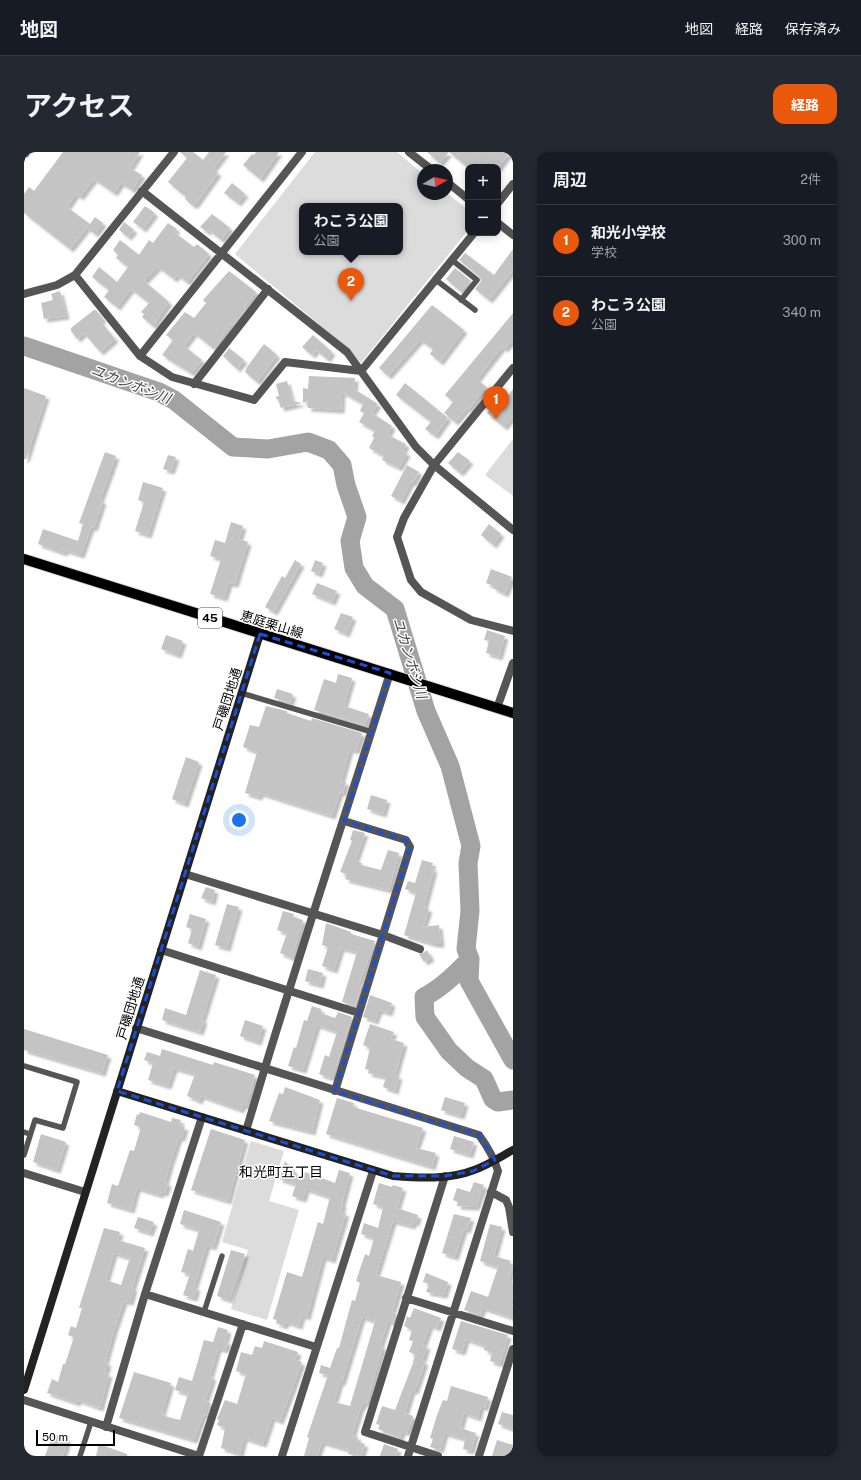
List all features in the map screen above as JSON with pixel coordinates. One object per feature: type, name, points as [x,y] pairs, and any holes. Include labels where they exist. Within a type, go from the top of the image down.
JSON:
[{"type":"main road","name":"恵庭栗山線","points":[[24,558],[513,713]]},
{"type":"street","points":[[24,294],[57,285],[75,275],[174,152]]},
{"type":"street","points":[[140,356],[302,152]]},
{"type":"street","points":[[414,153],[426,164]]},
{"type":"street","points":[[500,200],[513,184]]},
{"type":"street","points":[[453,187],[465,197]]},
{"type":"street","points":[[142,191],[347,352],[416,447],[434,465],[513,530]]},
{"type":"street","points":[[501,225],[513,235]]},
{"type":"street","points":[[361,371],[472,236]]},
{"type":"street","points":[[75,275],[140,356],[172,377],[254,400],[285,362],[361,371]]},
{"type":"street","points":[[194,384],[268,289]]},
{"type":"street","points":[[513,368],[434,465],[404,518],[397,537],[411,580],[421,592],[471,620],[513,632]]},
{"type":"street","name":"戸磯団地通","points":[[24,1390],[260,634]]},
{"type":"street","points":[[497,708],[513,662]]},
{"type":"street","points":[[246,1131],[313,913],[372,732],[393,675]]},
{"type":"street","points":[[335,1091],[410,847],[406,840],[344,821]]},
{"type":"street","points":[[185,874],[383,935],[420,949]]},
{"type":"street","points":[[161,950],[289,992],[359,1013]]},
{"type":"street","points":[[136,1028],[479,1135],[495,1160],[498,1171],[408,1456]]},
{"type":"street","points":[[118,1091],[393,1176],[416,1178],[445,1176],[472,1171],[513,1150]]},
{"type":"street","points":[[106,1427],[144,1294],[202,1117]]},
{"type":"street","points":[[282,1456],[373,1171]]},
{"type":"street","points":[[24,1173],[85,1192]]},
{"type":"street","points":[[438,1456],[365,1432],[445,1176]]},
{"type":"street","points":[[491,1192],[506,1200],[509,1207],[513,1232]]},
{"type":"street","points":[[144,1294],[316,1347]]},
{"type":"street","points":[[406,1298],[513,1331]]},
{"type":"street","points":[[24,1400],[199,1456],[243,1324]]},
{"type":"street","points":[[479,1456],[513,1349]]},
{"type":"lane","points":[[452,260],[477,280],[462,300]]},
{"type":"lane","points":[[436,280],[475,310]]},
{"type":"lane","points":[[242,693],[372,732]]},
{"type":"lane","points":[[24,1066],[77,1082],[63,1128],[35,1120],[24,1155]]},
{"type":"lane","points":[[24,1132],[30,1134]]},
{"type":"lane","points":[[204,1312],[222,1256]]},
{"type":"lane","points":[[80,1456],[91,1422]]},
{"type":"highlighted area","points":[[260,634],[390,673],[344,821],[406,840],[410,847],[335,1091],[479,1135],[495,1160],[473,1171],[445,1176],[393,1176],[117,1091]]},
{"type":"shaded area","points":[[315,152],[397,152],[417,169],[417,200],[453,200],[453,198],[465,208],[465,234],[361,363],[346,347],[235,254]]},
{"type":"shaded area","points":[[513,439],[513,496],[485,475]]},
{"type":"shaded area","points":[[251,1141],[284,1151],[269,1201],[299,1210],[267,1320],[231,1309],[248,1250],[222,1242]]},
{"type":"building","points":[[63,152],[140,152],[130,168],[142,175],[132,190],[121,183],[114,193],[94,179],[80,197],[76,194],[67,207],[90,224],[70,249],[24,213],[24,194],[29,187],[34,191]]},
{"type":"building","points":[[180,152],[193,152],[203,160],[209,152],[226,152],[213,169],[218,173],[195,205],[192,205],[185,199],[186,197],[168,182],[187,158]]},
{"type":"building","points":[[256,152],[279,152],[260,179],[243,165],[252,154],[254,155]]},
{"type":"building","points":[[427,152],[449,152],[440,163]]},
{"type":"building","points":[[449,152],[510,152],[501,164],[492,164],[488,161],[486,164],[465,164],[465,165]]},
{"type":"building","points":[[232,183],[245,194],[238,203],[224,193]]},
{"type":"building","points":[[145,206],[155,213],[143,229],[133,222]]},
{"type":"building","points":[[212,214],[230,228],[221,240],[209,230],[207,232],[200,227]]},
{"type":"building","points":[[95,217],[103,223],[95,234],[87,228]]},
{"type":"building","points":[[124,222],[134,230],[128,237],[119,230]]},
{"type":"building","points":[[168,223],[177,229],[174,232],[194,247],[197,244],[209,254],[187,282],[177,275],[174,279],[158,267],[144,281],[169,302],[153,326],[142,317],[144,314],[141,312],[149,303],[131,289],[117,307],[104,297],[109,290],[92,277],[99,267],[117,282],[128,267],[116,258],[118,255],[113,250],[120,240],[139,255],[149,240],[153,243]]},
{"type":"building","points":[[513,249],[513,270],[489,300],[475,289],[481,281],[480,277],[459,260],[465,253],[494,275]]},
{"type":"building","points":[[455,268],[471,281],[460,291],[446,279]]},
{"type":"building","points":[[229,271],[256,292],[244,308],[246,309],[233,325],[231,324],[214,349],[194,333],[184,346],[202,360],[191,373],[162,355],[173,340],[166,335],[185,312],[194,318],[206,303],[203,300]]},
{"type":"building","points":[[60,291],[66,316],[44,319],[41,303],[53,300],[51,294]]},
{"type":"building","points":[[432,305],[464,330],[440,362],[430,354],[433,349],[420,340],[388,376],[379,368]]},
{"type":"building","points":[[96,310],[103,319],[100,321],[115,339],[100,352],[84,333],[77,339],[71,331],[71,328]]},
{"type":"building","points":[[513,313],[513,339],[505,349],[502,347],[477,379],[486,387],[469,409],[467,408],[455,422],[444,413],[453,402],[445,395]]},
{"type":"building","points":[[313,335],[332,352],[327,359],[316,350],[312,355],[302,347]]},
{"type":"building","points":[[264,344],[277,355],[257,382],[245,372]]},
{"type":"building","points":[[229,348],[244,360],[237,369],[223,356]]},
{"type":"building","points":[[309,376],[355,378],[354,389],[378,404],[372,413],[392,426],[388,435],[406,444],[403,451],[407,453],[399,468],[382,460],[384,456],[369,448],[374,438],[372,436],[375,431],[359,422],[364,413],[360,411],[363,404],[342,392],[341,410],[308,408],[308,401],[303,403],[303,388],[308,389]]},
{"type":"building","points":[[287,381],[292,401],[302,403],[281,408],[275,397],[279,396],[276,384]]},
{"type":"building","points":[[405,383],[448,418],[435,436],[425,429],[431,422],[396,395]]},
{"type":"building","points":[[24,388],[46,396],[26,459],[24,459]]},
{"type":"building","points":[[513,389],[513,416],[504,427],[487,413],[497,401],[501,405]]},
{"type":"building","points":[[105,452],[116,456],[100,500],[103,501],[94,528],[91,527],[81,555],[65,550],[64,553],[38,544],[43,529],[78,541],[83,524],[79,523]]},
{"type":"building","points":[[458,452],[470,461],[460,473],[448,463]]},
{"type":"building","points":[[168,455],[176,457],[171,471],[163,469]]},
{"type":"building","points":[[407,465],[419,472],[413,483],[411,482],[401,501],[391,496]]},
{"type":"building","points":[[143,482],[163,488],[148,535],[135,531],[144,502],[138,500]]},
{"type":"building","points":[[231,522],[243,526],[239,539],[248,542],[235,584],[229,583],[224,598],[210,594],[221,559],[210,556],[215,540],[225,543]]},
{"type":"building","points":[[489,524],[501,534],[493,545],[481,535]]},
{"type":"building","points":[[295,560],[301,564],[274,612],[265,607],[282,576],[285,578]]},
{"type":"building","points":[[315,560],[323,563],[319,574],[311,571]]},
{"type":"building","points":[[491,569],[512,577],[505,594],[493,588],[494,586],[486,583]]},
{"type":"building","points":[[317,583],[337,591],[332,602],[312,594]]},
{"type":"building","points":[[341,613],[353,617],[346,634],[334,629]]},
{"type":"building","points":[[487,630],[505,636],[499,657],[486,653],[489,641],[484,640]]},
{"type":"building","points":[[166,635],[183,641],[178,655],[161,649]]},
{"type":"building","points":[[338,674],[352,678],[344,706],[369,714],[365,725],[314,710],[324,679],[336,683]]},
{"type":"building","points":[[277,689],[293,694],[290,703],[274,698]]},
{"type":"building","points":[[266,706],[287,711],[287,713],[311,721],[312,718],[362,733],[356,751],[350,749],[341,781],[346,782],[343,793],[340,792],[332,816],[260,793],[259,797],[245,793],[257,752],[243,747],[250,725],[259,727]]},
{"type":"building","points":[[186,757],[199,762],[185,804],[172,799]]},
{"type":"building","points":[[371,795],[387,800],[383,814],[367,809]]},
{"type":"building","points":[[353,830],[365,833],[355,861],[362,863],[361,865],[381,870],[388,850],[399,853],[389,890],[345,879],[347,874],[340,872],[352,841],[350,840]]},
{"type":"building","points":[[422,860],[433,863],[431,868],[434,869],[424,907],[429,909],[423,927],[439,925],[441,944],[434,944],[404,935],[416,893],[405,889],[408,881],[415,883]]},
{"type":"building","points":[[206,887],[215,890],[212,902],[201,898]]},
{"type":"building","points":[[227,904],[239,907],[227,948],[215,945]]},
{"type":"building","points":[[283,911],[294,914],[293,917],[303,920],[292,958],[280,953],[287,933],[277,930]]},
{"type":"building","points":[[190,914],[206,919],[198,947],[188,943],[192,929],[186,927]]},
{"type":"building","points":[[326,923],[351,932],[351,934],[375,941],[359,984],[362,984],[355,1006],[342,1002],[357,952],[341,948],[334,970],[322,966],[328,947],[322,945]]},
{"type":"building","points":[[427,950],[431,958],[424,962],[419,954]]},
{"type":"building","points":[[308,969],[323,973],[320,985],[305,981]]},
{"type":"building","points":[[200,970],[216,975],[202,1020],[204,1020],[200,1032],[162,1020],[165,1008],[186,1015]]},
{"type":"building","points":[[370,995],[392,1003],[389,1013],[379,1010],[375,1021],[363,1017]]},
{"type":"building","points":[[312,1006],[321,1009],[321,1013],[335,1018],[338,1012],[352,1017],[332,1078],[319,1074],[325,1055],[329,1057],[337,1032],[317,1025],[303,1070],[288,1066],[294,1047],[296,1048],[304,1020],[307,1021]]},
{"type":"building","points":[[245,1020],[263,1026],[258,1042],[240,1036]]},
{"type":"building","points":[[370,1024],[394,1032],[391,1039],[404,1043],[395,1075],[399,1076],[395,1091],[383,1087],[386,1077],[368,1073],[369,1070],[365,1069],[370,1048],[363,1045]]},
{"type":"building","points":[[24,1029],[108,1055],[102,1073],[24,1050]]},
{"type":"building","points":[[162,1049],[213,1065],[214,1062],[255,1075],[246,1106],[242,1105],[241,1110],[201,1096],[199,1101],[187,1096],[195,1074],[174,1068],[168,1086],[148,1080],[153,1063],[144,1060],[147,1052],[160,1056]]},
{"type":"building","points":[[285,1087],[320,1100],[312,1132],[269,1121],[279,1093],[283,1094]]},
{"type":"building","points":[[445,1097],[465,1103],[461,1116],[441,1110]]},
{"type":"building","points":[[337,1098],[354,1103],[353,1107],[423,1128],[416,1148],[436,1153],[432,1167],[326,1134]]},
{"type":"building","points":[[140,1112],[171,1122],[172,1118],[181,1120],[179,1125],[185,1127],[182,1138],[179,1137],[171,1161],[165,1182],[168,1183],[165,1193],[161,1192],[160,1195],[137,1188],[131,1210],[107,1203],[112,1184],[118,1186],[130,1150],[134,1151],[141,1127],[134,1125],[137,1114],[139,1115]]},
{"type":"building","points":[[211,1129],[245,1140],[228,1201],[191,1190]]},
{"type":"building","points":[[41,1134],[66,1142],[57,1170],[33,1162]]},
{"type":"building","points":[[454,1136],[474,1142],[470,1155],[450,1149]]},
{"type":"building","points":[[285,1161],[302,1180],[305,1172],[335,1183],[339,1170],[350,1173],[341,1212],[346,1213],[332,1260],[323,1257],[307,1317],[302,1315],[299,1326],[286,1322],[284,1326],[276,1323],[277,1320],[273,1319],[287,1272],[302,1277],[318,1222],[323,1224],[330,1197],[306,1189],[303,1199],[292,1196],[296,1184],[279,1179]]},
{"type":"building","points":[[474,1182],[484,1185],[476,1207],[457,1206],[458,1202],[453,1200],[457,1188],[470,1192]]},
{"type":"building","points":[[379,1183],[392,1187],[393,1185],[403,1188],[397,1208],[418,1215],[416,1223],[413,1222],[412,1226],[393,1221],[376,1275],[401,1282],[392,1312],[396,1313],[393,1323],[388,1321],[380,1346],[383,1346],[367,1403],[364,1402],[361,1407],[352,1435],[358,1437],[357,1441],[365,1444],[361,1456],[348,1454],[349,1450],[322,1442],[317,1456],[304,1456],[309,1438],[307,1437],[328,1375],[319,1373],[321,1365],[330,1368],[337,1348],[339,1348],[352,1300],[355,1301],[360,1283],[356,1281],[365,1254],[369,1256],[374,1238],[361,1234],[364,1223],[378,1228],[383,1207],[373,1204]],"holes":[[[362,1317],[375,1321],[350,1406],[334,1402],[340,1382],[342,1382]]]},
{"type":"building","points":[[184,1210],[221,1222],[213,1247],[207,1245],[194,1287],[197,1287],[194,1298],[183,1295],[190,1274],[181,1272],[188,1249],[193,1251],[199,1230],[180,1224]]},
{"type":"building","points":[[454,1214],[471,1218],[467,1230],[464,1229],[455,1257],[442,1253]]},
{"type":"building","points":[[138,1217],[154,1222],[150,1233],[134,1228]]},
{"type":"building","points":[[490,1224],[502,1227],[494,1256],[511,1261],[509,1266],[512,1268],[508,1281],[513,1283],[513,1295],[510,1304],[513,1305],[513,1318],[483,1308],[480,1315],[464,1310],[471,1291],[488,1297],[498,1267],[480,1261]]},
{"type":"building","points":[[104,1228],[120,1232],[118,1240],[145,1248],[132,1288],[134,1288],[130,1302],[124,1301],[105,1362],[108,1363],[105,1373],[109,1374],[100,1408],[78,1400],[77,1403],[47,1393],[52,1379],[58,1382],[63,1364],[65,1364],[74,1337],[68,1335],[71,1326],[76,1328],[82,1308],[79,1308]],"holes":[[[114,1253],[130,1258],[121,1285],[106,1280]]]},
{"type":"building","points":[[231,1250],[245,1254],[229,1300],[217,1296]]},
{"type":"building","points":[[426,1273],[448,1282],[444,1295],[426,1292],[429,1284],[423,1282]]},
{"type":"building","points":[[414,1308],[441,1318],[437,1328],[430,1325],[423,1345],[427,1346],[422,1361],[425,1362],[415,1391],[412,1390],[405,1413],[413,1416],[407,1433],[402,1431],[400,1438],[378,1429],[380,1425],[376,1424],[382,1406],[395,1410],[413,1363],[415,1354],[409,1352],[413,1341],[409,1340],[412,1330],[404,1326],[407,1316],[410,1318]]},
{"type":"building","points":[[461,1321],[508,1335],[500,1364],[490,1361],[492,1353],[484,1350],[485,1346],[466,1339],[462,1352],[452,1349]]},
{"type":"building","points":[[218,1327],[228,1330],[225,1341],[228,1342],[225,1350],[218,1348],[210,1376],[213,1377],[205,1401],[211,1403],[207,1416],[203,1415],[194,1440],[119,1418],[134,1372],[171,1383],[162,1413],[165,1414],[164,1416],[180,1420],[188,1394],[175,1390],[179,1377],[192,1381],[204,1340],[213,1342]]},
{"type":"building","points":[[264,1341],[298,1352],[295,1360],[302,1362],[280,1421],[272,1418],[263,1444],[244,1438],[240,1454],[221,1448],[225,1428],[217,1425],[219,1420],[217,1419],[225,1400],[237,1404],[246,1374],[236,1371],[241,1352],[252,1355],[255,1346],[262,1348]]},
{"type":"building","points":[[451,1386],[488,1397],[485,1408],[481,1406],[478,1418],[464,1413],[460,1428],[476,1433],[471,1451],[463,1449],[465,1439],[445,1433],[440,1450],[430,1447],[433,1439],[430,1438],[437,1415],[443,1400],[447,1401]]},
{"type":"building","points":[[502,1412],[513,1415],[513,1429],[498,1424]]},
{"type":"building","points":[[53,1434],[68,1439],[63,1456],[45,1456]]},
{"type":"building","points":[[497,1440],[513,1445],[513,1456],[492,1456]]},
{"type":"building","points":[[99,1444],[127,1454],[127,1456],[96,1456]]},
{"type":"building","points":[[384,1444],[398,1449],[396,1456],[380,1456]]},
{"type":"waterway","name":"ユカンボシ川","points":[[24,346],[159,392],[174,400],[233,447],[268,449],[308,442],[329,450],[342,465],[346,485],[357,517],[350,541],[354,568],[365,586],[395,609],[426,711],[450,766],[471,846],[468,863],[470,911],[466,949],[470,959],[443,985],[424,997],[425,1017],[449,1051],[467,1068],[484,1079],[493,1099],[498,1102],[513,1100]]},
{"type":"waterway","points":[[470,959],[469,981],[513,1060]]},
{"type":"place","name":"わこう公園","points":[[351,301]]},
{"type":"place","name":"和光小学校","points":[[496,419]]},
{"type":"district","name":"和光町五丁目","points":[[281,1172]]}]
